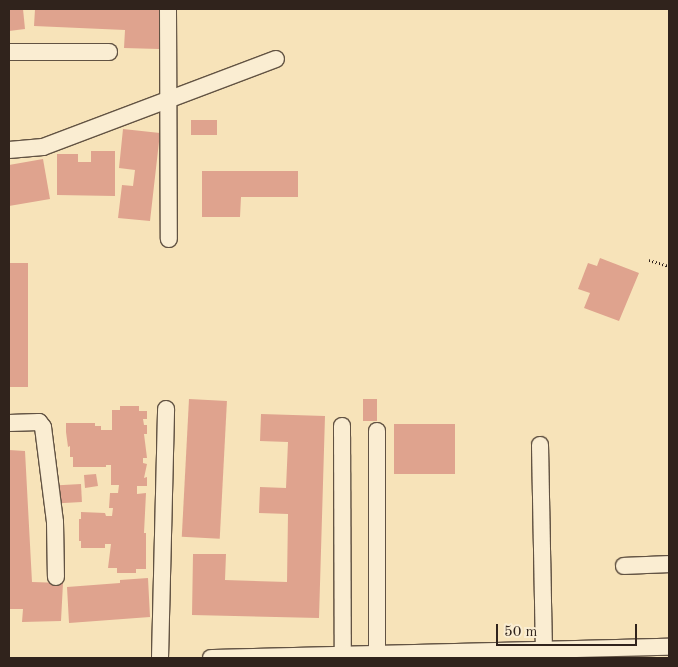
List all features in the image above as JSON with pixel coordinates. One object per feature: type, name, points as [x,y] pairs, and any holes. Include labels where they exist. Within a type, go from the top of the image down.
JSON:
[{"type":"street","points":[[168,9],[169,239]]},
{"type":"street","points":[[9,52],[109,52]]},
{"type":"street","points":[[9,150],[43,147],[276,59]]},
{"type":"street","points":[[160,658],[166,409]]},
{"type":"street","points":[[9,423],[38,422],[43,427],[55,522],[56,577]]},
{"type":"street","points":[[342,426],[343,656]]},
{"type":"street","points":[[377,432],[377,656]]},
{"type":"street","points":[[540,445],[545,654]]},
{"type":"street","points":[[624,566],[669,564]]},
{"type":"street","points":[[210,658],[545,654],[669,647]]},
{"type":"path","points":[[649,260],[669,266]]},
{"type":"building","points":[[9,9],[23,9],[25,29],[9,31]]},
{"type":"building","points":[[35,9],[161,9],[159,49],[124,48],[125,30],[34,26]]},
{"type":"building","points":[[191,120],[217,120],[217,135],[191,135]]},
{"type":"building","points":[[123,129],[160,133],[150,221],[118,218],[122,185],[133,186],[135,170],[119,168]]},
{"type":"building","points":[[91,151],[115,151],[115,196],[57,195],[57,154],[78,154],[78,162],[91,162]]},
{"type":"building","points":[[43,159],[50,199],[9,206],[9,165]]},
{"type":"building","points":[[202,171],[298,171],[298,197],[241,197],[240,217],[202,217]]},
{"type":"building","points":[[600,258],[639,273],[619,321],[584,308],[590,293],[578,289],[588,263],[597,266]]},
{"type":"building","points":[[9,263],[28,263],[28,387],[9,387]]},
{"type":"building","points":[[189,399],[227,401],[220,539],[182,537]]},
{"type":"building","points":[[363,399],[377,399],[377,421],[363,421]]},
{"type":"building","points":[[120,406],[139,406],[139,411],[147,411],[147,419],[143,419],[144,425],[147,425],[147,434],[144,434],[147,458],[143,458],[143,463],[147,464],[144,478],[147,477],[147,486],[137,486],[137,494],[146,493],[144,533],[146,533],[146,569],[136,569],[136,573],[117,573],[117,568],[108,568],[111,544],[105,544],[105,548],[81,548],[81,541],[79,541],[79,519],[81,519],[81,512],[105,513],[106,516],[112,516],[113,508],[109,508],[110,493],[118,493],[119,485],[111,485],[111,465],[106,465],[106,467],[73,467],[73,457],[70,457],[70,446],[68,447],[66,432],[66,423],[95,423],[95,426],[101,426],[101,430],[112,430],[112,410],[120,410]]},
{"type":"building","points":[[261,414],[325,416],[319,618],[192,615],[193,554],[226,554],[225,580],[287,582],[288,514],[259,513],[260,487],[286,488],[288,442],[260,441]]},
{"type":"building","points":[[394,424],[455,424],[455,474],[394,474]]},
{"type":"building","points":[[9,450],[25,451],[32,582],[63,583],[61,621],[22,622],[23,609],[9,609]]},
{"type":"building","points":[[96,474],[98,486],[85,488],[84,475]]},
{"type":"building","points":[[81,484],[82,502],[55,503],[54,485]]},
{"type":"building","points":[[148,578],[150,617],[69,623],[67,587],[120,583],[120,580]]}]
